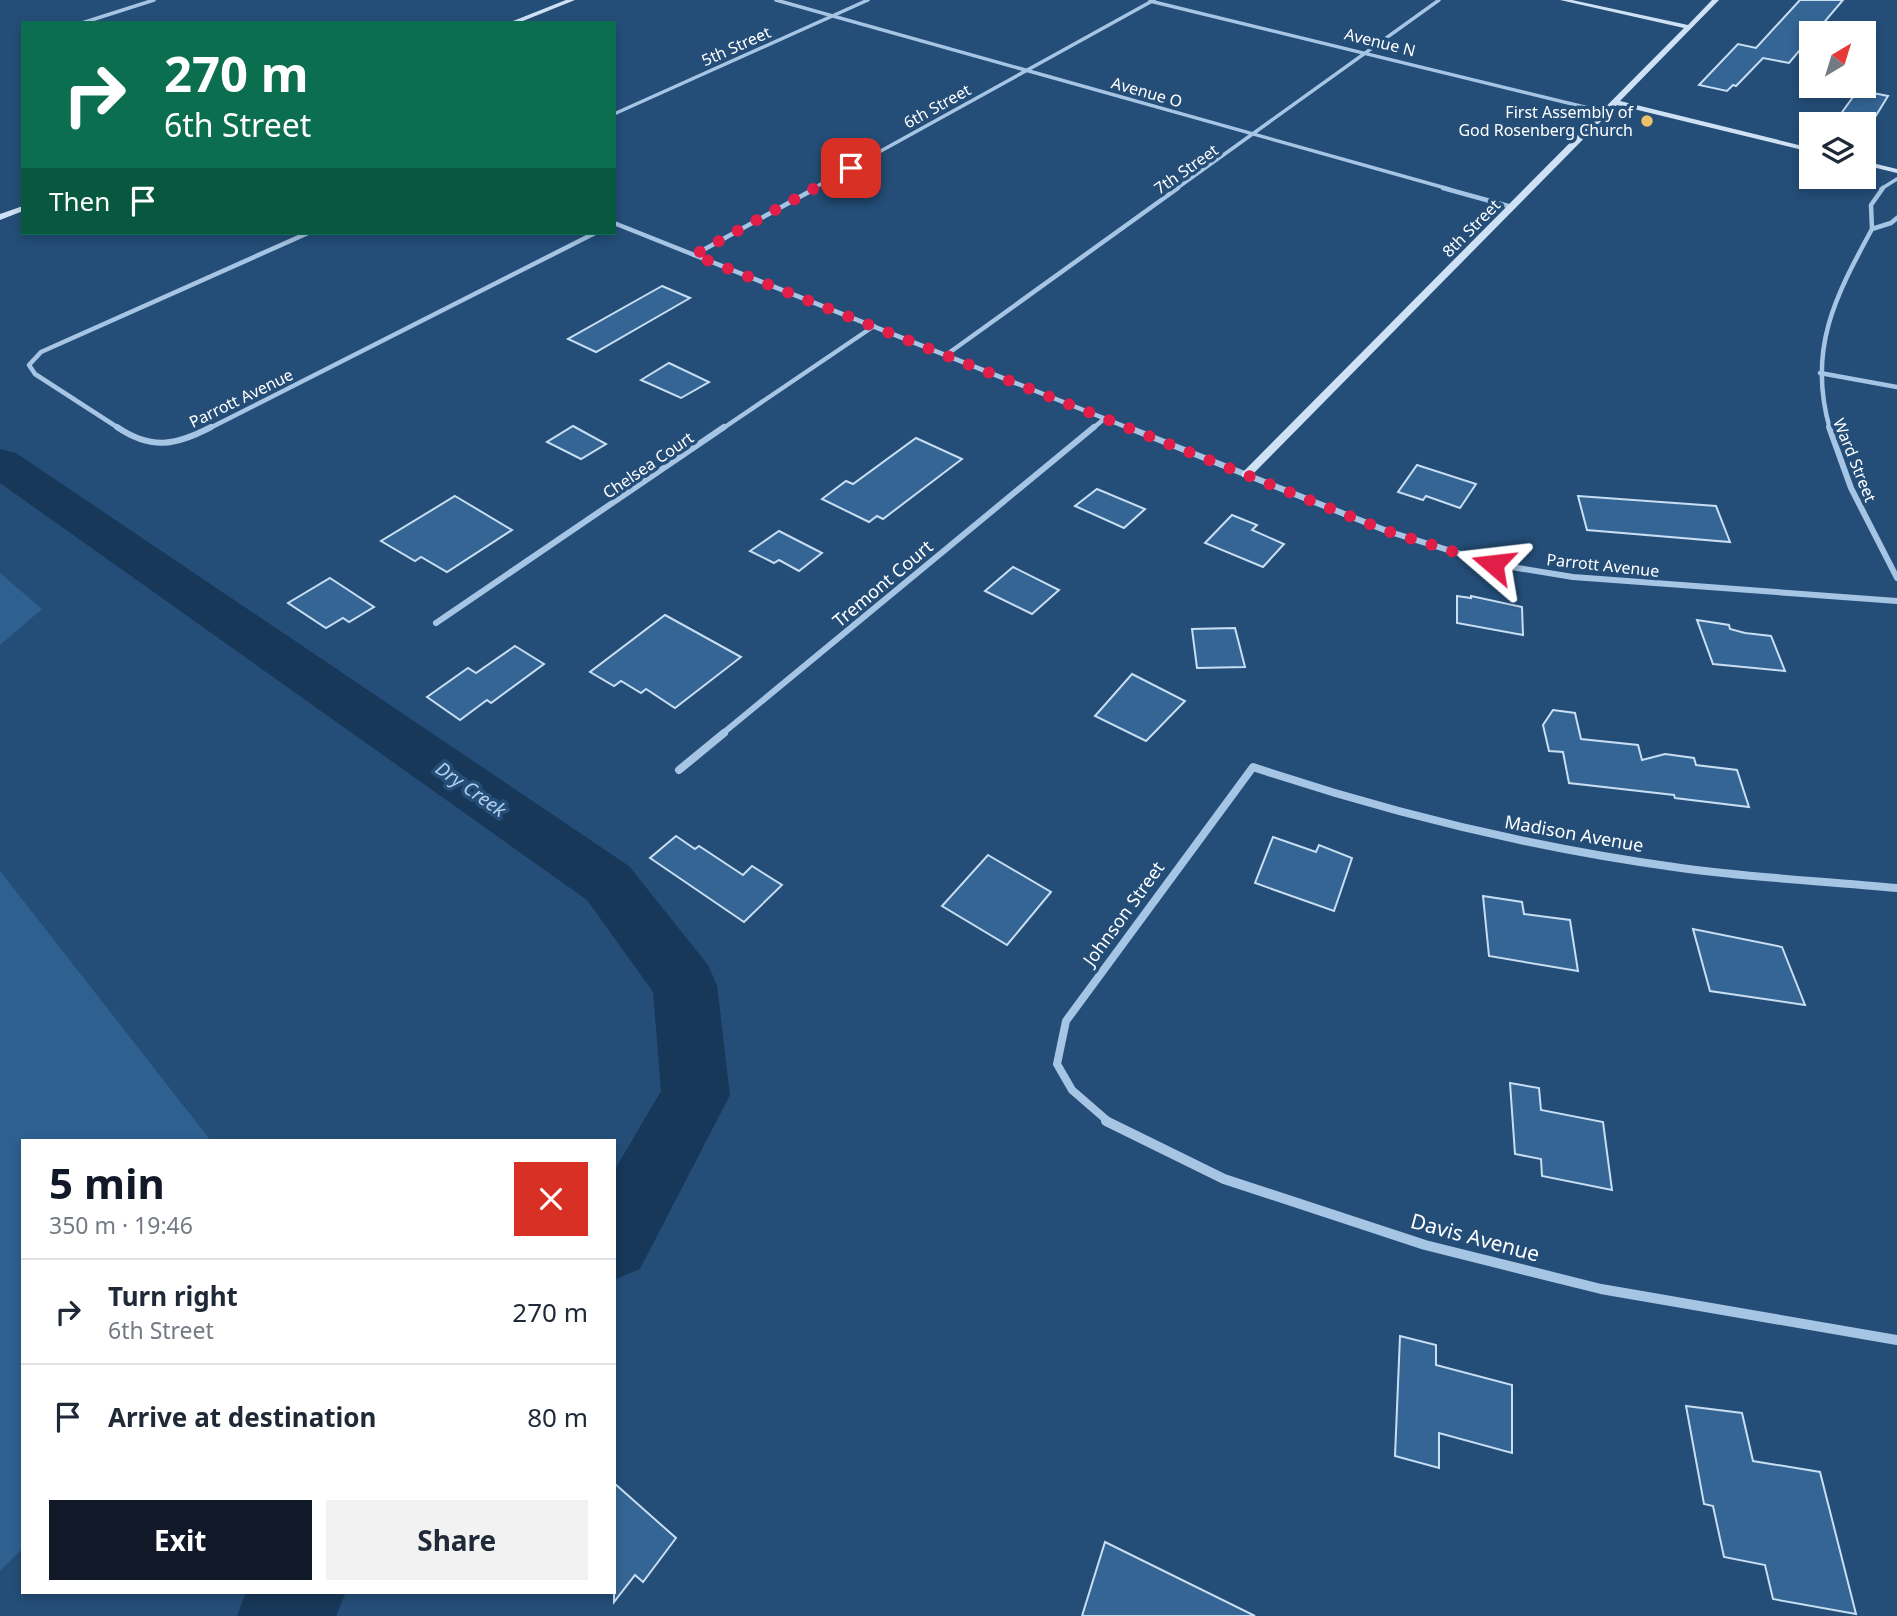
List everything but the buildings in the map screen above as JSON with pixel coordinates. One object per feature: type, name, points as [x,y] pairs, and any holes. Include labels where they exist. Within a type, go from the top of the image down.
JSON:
[{"type":"street","points":[[88,21],[154,0]]},
{"type":"street","points":[[516,21],[572,0]]},
{"type":"street","name":"Avenue O","points":[[776,0],[1511,207]]},
{"type":"street","name":"5th Street","points":[[616,113],[868,0]]},
{"type":"street","name":"Avenue N","points":[[1151,0],[1605,112]]},
{"type":"street","name":"6th Street","points":[[694,255],[1151,0]]},
{"type":"street","name":"7th Street","points":[[946,355],[1439,0]]},
{"type":"street","points":[[1563,0],[1689,27]]},
{"type":"street","name":"8th Street","points":[[1246,475],[1716,0]]},
{"type":"street","points":[[1615,102],[1799,147]]},
{"type":"street","points":[[1876,166],[1897,171]]},
{"type":"street","name":"Ward Street","points":[[1897,179],[1882,185],[1870,207],[1872,229],[1851,267],[1826,325],[1820,373],[1824,415],[1842,467],[1897,578]]},
{"type":"street","points":[[0,216],[21,209]]},
{"type":"street","points":[[1872,229],[1891,223],[1897,218]]},
{"type":"street","name":"Parrott Avenue","points":[[616,224],[1387,531],[1493,564],[1573,577],[1897,601]]},
{"type":"street","name":"Parrott Avenue","points":[[304,235],[41,352],[30,365],[35,374],[138,441],[171,443],[204,431],[591,235]]},
{"type":"street","name":"Chelsea Court","points":[[436,623],[874,327]]},
{"type":"street","points":[[1820,373],[1897,387]]},
{"type":"street","name":"Tremont Court","points":[[679,771],[1104,419]]},
{"type":"street","name":"Madison Avenue","points":[[1253,766],[1449,827],[1560,849],[1682,868],[1897,888]]},
{"type":"street","name":"Johnson Street","points":[[1072,1090],[1057,1064],[1066,1021],[1253,766]]},
{"type":"street","name":"Davis Avenue","points":[[1072,1090],[1104,1120],[1224,1179],[1425,1245],[1601,1289],[1897,1340]]},
{"type":"shaded area","points":[[0,573],[42,609],[0,645]]},
{"type":"shaded area","points":[[0,871],[209,1139],[21,1139],[21,1550],[0,1571]]},
{"type":"waterway","name":"Dry Creek","points":[[0,462],[608,883],[685,985],[696,1095],[616,1239]]},
{"type":"waterway","name":"Dry Creek","points":[[281,1616],[300,1594]]},
{"type":"place","name":"First Assembly of God Rosenberg Church","points":[[1647,121]]},
{"type":"route","points":[[851,168],[694,255],[1387,531],[1493,564]]}]
